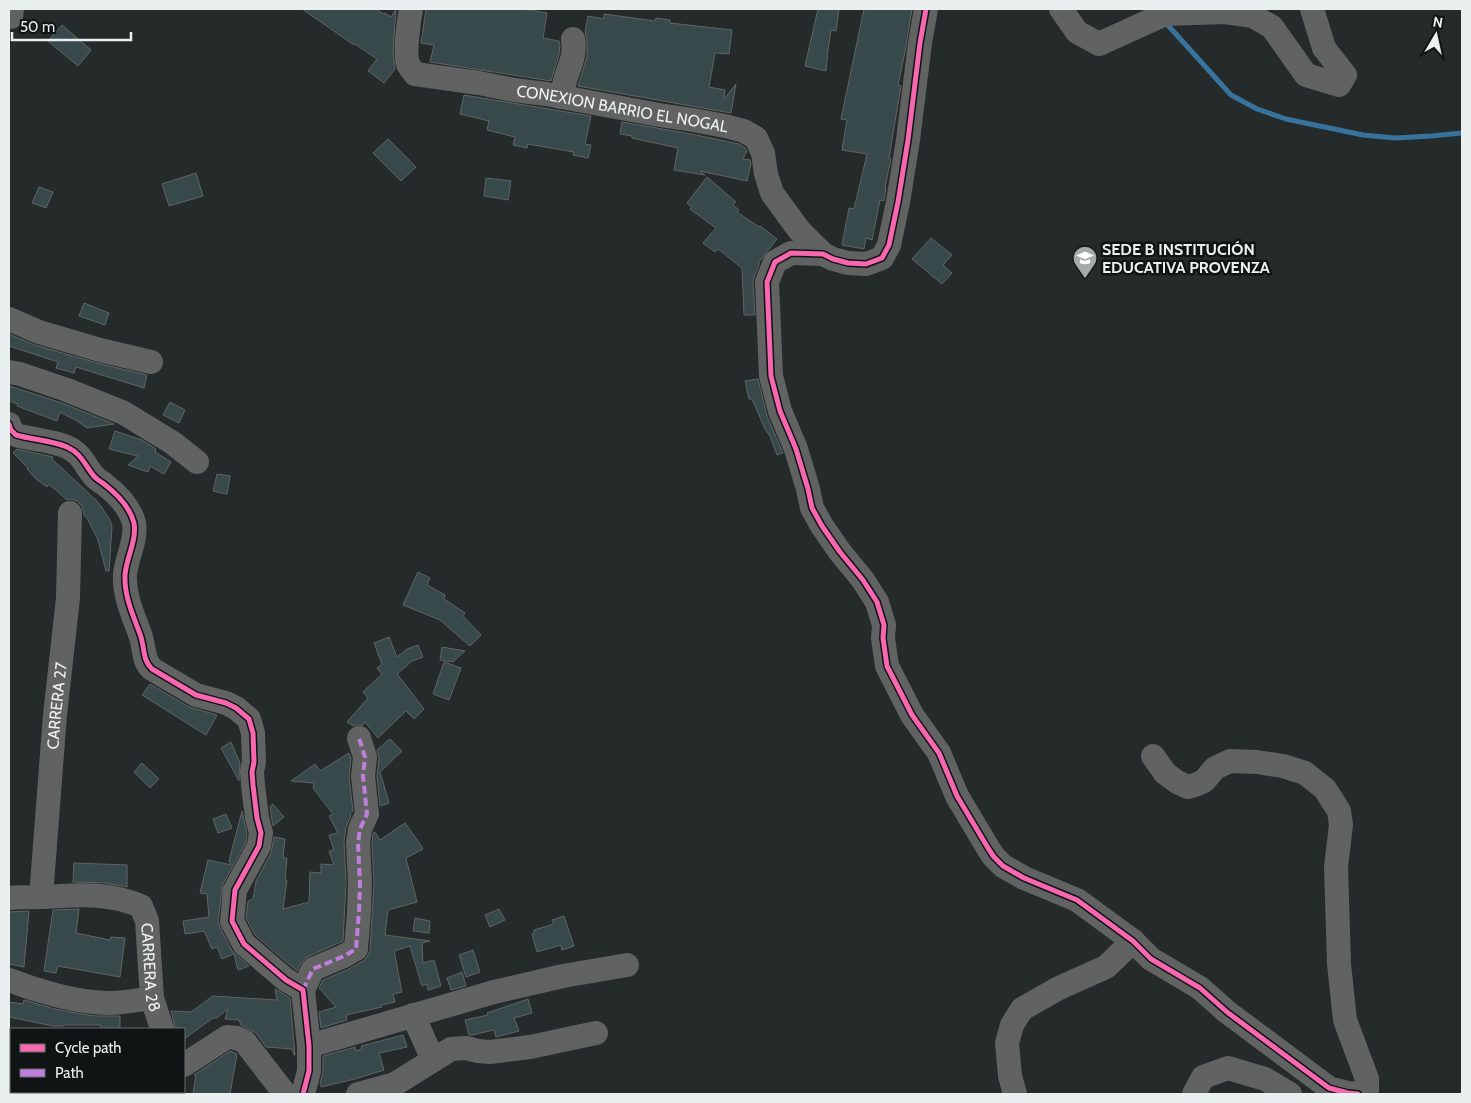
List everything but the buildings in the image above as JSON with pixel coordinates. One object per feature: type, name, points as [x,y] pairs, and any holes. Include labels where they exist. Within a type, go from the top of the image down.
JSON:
[{"type":"street","points":[[9,17],[11,17],[12,9]]},
{"type":"street","name":"CONEXION BARRIO EL NOGAL","points":[[411,9],[407,57],[408,64],[415,74],[546,94],[725,126],[744,131],[756,138],[763,154],[766,174],[772,193],[799,230],[823,254]]},
{"type":"street","points":[[926,9],[904,166],[890,245],[882,258],[866,264],[848,263],[823,254],[791,253],[775,262],[767,282],[771,376],[780,411],[796,449],[812,508],[822,526],[877,602],[884,624],[883,638],[887,666],[912,715],[939,753],[957,796],[994,857],[1003,866],[1024,878],[1077,900],[1132,941],[1151,959],[1200,988],[1227,1012],[1328,1088],[1348,1093],[1363,1093],[1367,1079],[1345,1020],[1339,964],[1336,867],[1341,825],[1339,811],[1325,789],[1312,778],[1305,773],[1283,766],[1257,762],[1230,761],[1215,768],[1204,781],[1188,786],[1177,782],[1165,773],[1153,756]]},
{"type":"street","points":[[1061,9],[1077,32],[1099,44],[1165,14],[1225,10],[1253,16],[1272,27],[1306,75],[1339,85],[1345,75],[1324,48],[1312,9]]},
{"type":"street","points":[[561,97],[573,58],[573,39]]},
{"type":"street","points":[[9,319],[39,332],[100,350],[151,362]]},
{"type":"street","points":[[9,372],[67,390],[124,413],[169,440],[197,462]]},
{"type":"street","points":[[9,424],[11,430],[16,435],[56,443],[70,448],[81,456],[93,475],[118,496],[129,510],[134,524],[134,536],[125,574],[125,587],[141,637],[144,658],[148,665],[196,695],[226,703],[249,718],[253,733],[253,785],[261,834],[259,846],[234,890],[232,921],[244,944],[286,980],[303,990]]},
{"type":"street","name":"CARRERA 27","points":[[41,897],[55,714],[68,598],[70,513]]},
{"type":"street","points":[[303,1094],[310,1071],[303,990],[313,969],[356,949],[360,911],[358,843],[360,829],[367,814],[363,776],[365,757],[359,738]]},
{"type":"street","name":"CARRERA 28","points":[[41,897],[81,894],[126,899],[142,906],[147,922],[152,998],[162,1028]]},
{"type":"street","points":[[9,898],[41,897]]},
{"type":"street","points":[[1015,1094],[1010,1076],[1007,1043],[1012,1025],[1022,1009],[1059,988],[1106,967],[1132,941]]},
{"type":"street","points":[[309,1046],[494,992],[562,976],[627,965]]},
{"type":"street","points":[[9,980],[45,992],[90,1001],[108,1003],[152,998]]},
{"type":"street","points":[[413,1016],[433,1060]]},
{"type":"street","points":[[358,1094],[395,1084],[451,1050],[466,1048],[490,1052],[530,1047],[596,1033]]},
{"type":"street","points":[[185,1064],[228,1037],[237,1038],[245,1042],[285,1094]]},
{"type":"street","points":[[1194,1094],[1203,1077],[1228,1068],[1265,1079],[1290,1094]]},
{"type":"waterway","points":[[1165,22],[1231,95],[1257,109],[1286,119],[1363,135],[1395,138],[1462,133]]},
{"type":"marked path","points":[[303,990],[313,969],[356,949],[360,883],[358,843],[360,829],[367,814],[363,776],[365,757],[359,738]]},
{"type":"cycle path","points":[[926,9],[898,202],[889,245],[882,258],[866,264],[848,263],[823,254],[791,253],[775,262],[767,282],[771,376],[780,411],[796,449],[812,508],[822,526],[863,580],[877,602],[884,625],[883,638],[887,666],[912,715],[939,753],[957,796],[994,857],[1003,866],[1024,878],[1077,900],[1133,941],[1151,959],[1200,988],[1227,1012],[1329,1088],[1358,1094]]},
{"type":"cycle path","points":[[9,424],[11,430],[16,435],[55,443],[72,450],[94,476],[109,488],[126,506],[132,517],[135,530],[125,575],[126,590],[142,639],[145,657],[152,669],[196,695],[226,703],[236,708],[249,719],[253,733],[253,785],[261,833],[259,846],[235,890],[232,921],[244,944],[286,980],[303,990],[309,1046],[309,1071],[303,1094]]},
{"type":"place","name":"SEDE B INSTITUCIÓN EDUCATIVA PROVENZA","points":[[1085,279]]}]
